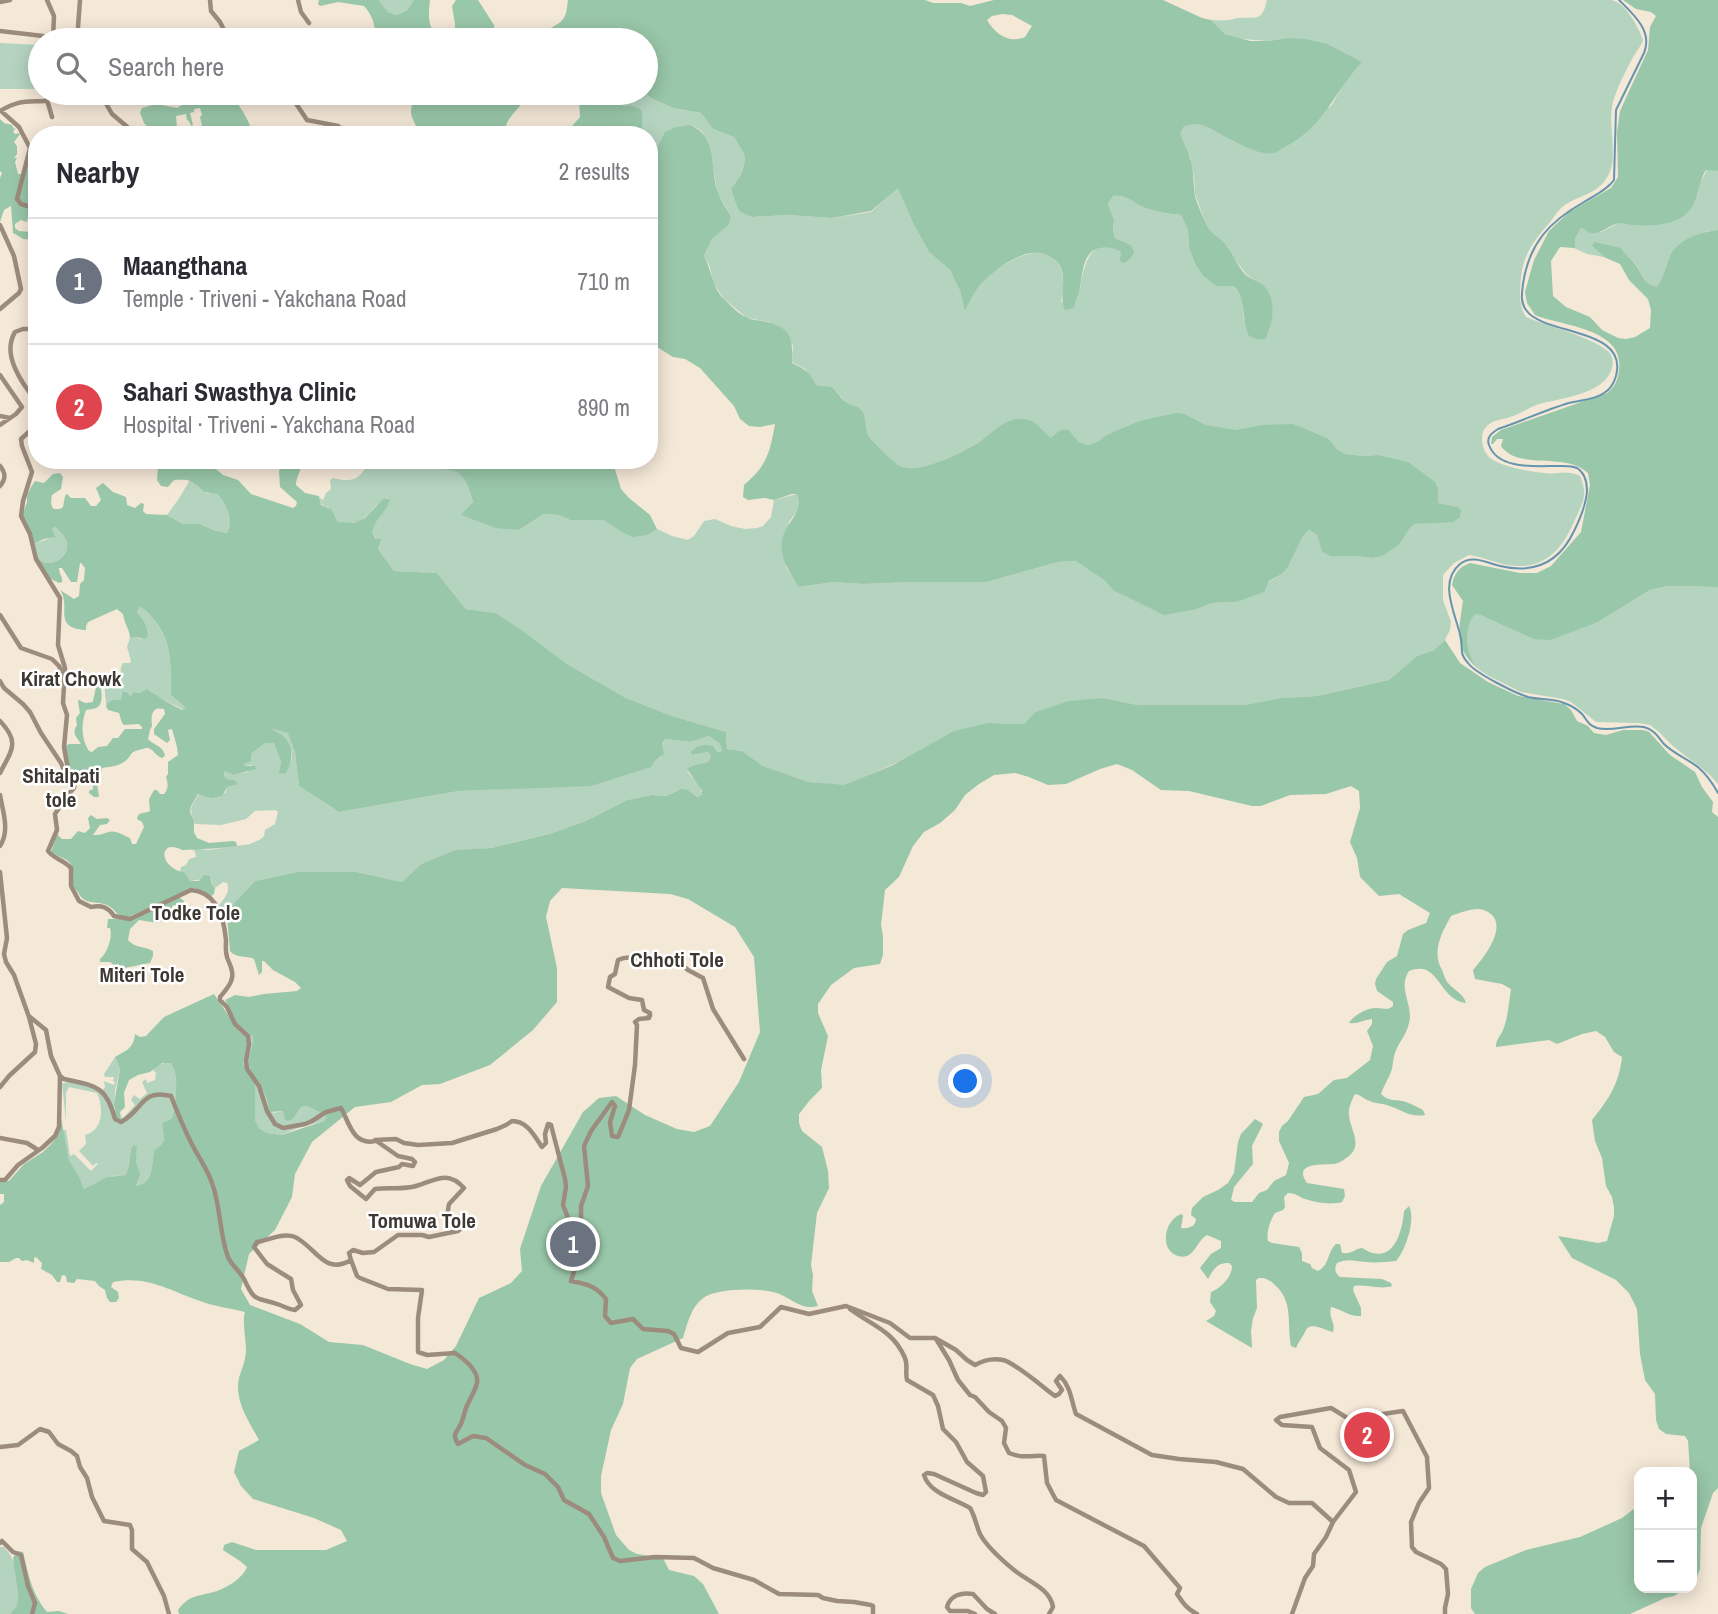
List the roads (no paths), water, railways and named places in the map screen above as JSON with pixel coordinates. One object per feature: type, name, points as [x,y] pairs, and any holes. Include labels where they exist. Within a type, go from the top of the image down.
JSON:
[{"type":"street","points":[[0,2],[10,0]]},
{"type":"street","points":[[47,0],[54,16],[54,28]]},
{"type":"street","points":[[78,28],[80,0]]},
{"type":"street","points":[[210,0],[209,7],[223,28]]},
{"type":"street","points":[[298,0],[301,12],[309,23]]},
{"type":"street","points":[[0,30],[28,34]]},
{"type":"street","points":[[28,100],[12,103],[0,111],[19,127],[28,144]]},
{"type":"street","points":[[48,105],[52,117]]},
{"type":"street","points":[[107,105],[112,114],[126,126]]},
{"type":"street","points":[[297,105],[307,120],[334,126]]},
{"type":"street","points":[[28,156],[17,199],[28,206]]},
{"type":"street","points":[[0,225],[14,256],[21,289],[0,309]]},
{"type":"street","points":[[28,329],[15,332],[10,341],[11,359],[28,390]]},
{"type":"street","points":[[0,375],[22,407]]},
{"type":"street","points":[[0,425],[28,404]]},
{"type":"street","points":[[0,416],[11,418]]},
{"type":"street","points":[[28,433],[21,439],[28,462]]},
{"type":"street","points":[[0,466],[5,477],[0,486]]},
{"type":"street","points":[[31,469],[21,516],[30,534],[36,559],[60,598],[58,645],[65,668],[64,747],[69,775],[75,784],[55,814],[57,830],[48,852],[71,867],[71,886],[79,901],[91,907],[110,909],[114,916],[130,919],[187,891],[201,892],[210,897],[222,917],[226,954],[233,972],[220,1000],[228,1007],[235,1024],[248,1036],[247,1067],[259,1086],[267,1111],[279,1126],[309,1122],[326,1112],[341,1108],[354,1135],[366,1142],[396,1139],[418,1145],[452,1143],[478,1136],[512,1121],[519,1121],[532,1131],[542,1146],[546,1143],[548,1124],[551,1125],[565,1179],[562,1205],[583,1250],[571,1281],[586,1284],[599,1291],[606,1299],[605,1316],[611,1323],[633,1319],[643,1329],[674,1334],[681,1348],[698,1352],[728,1333],[760,1327],[781,1307],[809,1314],[846,1306],[890,1323],[910,1338],[936,1338],[975,1364],[992,1359],[1006,1360],[1055,1396],[1062,1390],[1056,1381],[1060,1376],[1069,1386],[1076,1414],[1152,1455],[1178,1460],[1216,1462],[1243,1469],[1276,1497],[1289,1503],[1312,1503],[1333,1522]]},
{"type":"street","points":[[0,615],[21,648],[52,659],[65,678]]},
{"type":"street","points":[[0,681],[30,712],[61,763],[70,786],[74,788]]},
{"type":"street","points":[[0,721],[9,732],[13,748],[0,773]]},
{"type":"street","points":[[0,795],[6,830],[0,846]]},
{"type":"street","points":[[0,872],[8,938],[4,954],[29,1017],[36,1044],[35,1052],[0,1087]]},
{"type":"street","points":[[577,1241],[581,1206],[588,1186],[584,1146],[612,1102],[615,1106],[610,1122],[612,1136],[618,1137],[629,1110],[635,1065],[635,1022],[650,1016],[650,1013],[643,1010],[642,1000],[629,998],[608,987],[618,960],[622,957],[654,963],[674,958],[688,970],[704,978],[713,1009],[744,1059]]},
{"type":"street","points":[[0,1180],[5,1180],[18,1165],[55,1136],[59,1127],[60,1076],[51,1056],[46,1030],[29,1017]]},
{"type":"street","points":[[60,1076],[102,1090],[115,1119],[121,1122],[129,1118],[150,1095],[163,1093],[172,1096],[178,1116],[207,1169],[216,1192],[229,1259],[253,1296],[259,1300],[295,1310],[301,1305],[290,1279],[267,1264],[254,1247],[257,1242],[272,1240],[278,1236],[293,1236],[321,1259],[336,1265],[351,1260]]},
{"type":"street","points":[[0,1138],[19,1140],[38,1150]]},
{"type":"street","points":[[375,1140],[398,1156],[415,1162],[414,1166],[402,1164],[376,1172],[360,1185],[349,1178],[346,1180],[366,1199],[375,1189],[416,1186],[436,1178],[456,1181],[464,1188],[449,1204],[447,1216],[450,1220],[462,1224],[463,1227],[458,1231],[429,1237],[397,1235],[374,1252],[353,1250],[349,1253],[359,1278],[388,1289],[422,1290],[418,1318],[418,1352],[427,1355],[455,1353],[474,1370],[477,1384],[455,1434],[458,1444],[473,1436],[486,1438],[525,1465],[545,1474],[558,1487],[564,1500],[589,1514],[604,1537],[613,1558],[621,1561],[655,1557],[694,1558],[713,1568],[754,1580],[779,1594],[818,1595],[837,1601],[871,1605],[873,1614]]},
{"type":"street","points":[[846,1306],[864,1320],[882,1328],[892,1338],[906,1359],[907,1380],[933,1395],[943,1429],[956,1442],[967,1462],[983,1476],[986,1492],[976,1493],[934,1474],[924,1475],[926,1481],[933,1488],[970,1508],[984,1540],[1009,1566],[1050,1598],[1053,1607],[1049,1614]]},
{"type":"street","points":[[936,1338],[958,1380],[970,1395],[1002,1421],[1006,1428],[1004,1443],[1009,1453],[1021,1458],[1044,1456],[1047,1483],[1056,1500],[1144,1546],[1180,1588],[1177,1594],[1182,1603],[1197,1614]]},
{"type":"street","points":[[1292,1614],[1305,1578],[1313,1566],[1314,1553],[1356,1492],[1349,1471],[1320,1448],[1312,1427],[1282,1425],[1276,1420],[1331,1408],[1349,1419],[1403,1411],[1427,1457],[1429,1488],[1411,1522],[1413,1550],[1446,1569],[1448,1594],[1445,1614]]},
{"type":"street","points":[[0,1447],[18,1445],[36,1431],[44,1429],[58,1444],[77,1456],[104,1521],[130,1525],[132,1549],[147,1562],[169,1614]]},
{"type":"street","points":[[0,1543],[20,1555],[35,1603],[32,1614]]},
{"type":"street","points":[[975,1614],[968,1611],[950,1611],[947,1603],[958,1595],[973,1594],[995,1614]]},
{"type":"waterway","points":[[1619,0],[1640,24],[1646,45],[1616,110],[1614,180],[1604,190],[1561,217],[1543,235],[1530,257],[1522,297],[1526,310],[1536,318],[1598,340],[1610,349],[1617,360],[1616,376],[1610,388],[1600,395],[1560,406],[1498,429],[1488,440],[1494,453],[1509,463],[1572,466],[1580,470],[1587,485],[1584,507],[1568,542],[1553,558],[1544,564],[1524,568],[1500,566],[1475,559],[1465,561],[1453,572],[1450,580],[1450,600],[1463,657],[1478,672],[1522,695],[1569,705],[1597,728],[1648,728],[1668,748],[1699,768],[1718,793]]},
{"type":"place","name":"Maangthana","points":[[573,1244]]},
{"type":"place","name":"Sahari Swasthya Clinic","points":[[1367,1435]]},
{"type":"district","name":"Kirat Chowk","points":[[71,678]]},
{"type":"district","name":"Shitalpati tole","points":[[61,787]]},
{"type":"district","name":"Todke Tole","points":[[196,912]]},
{"type":"district","name":"Chhoti Tole","points":[[677,959]]},
{"type":"district","name":"Miteri Tole","points":[[142,974]]},
{"type":"district","name":"Tomuwa Tole","points":[[422,1220]]}]
